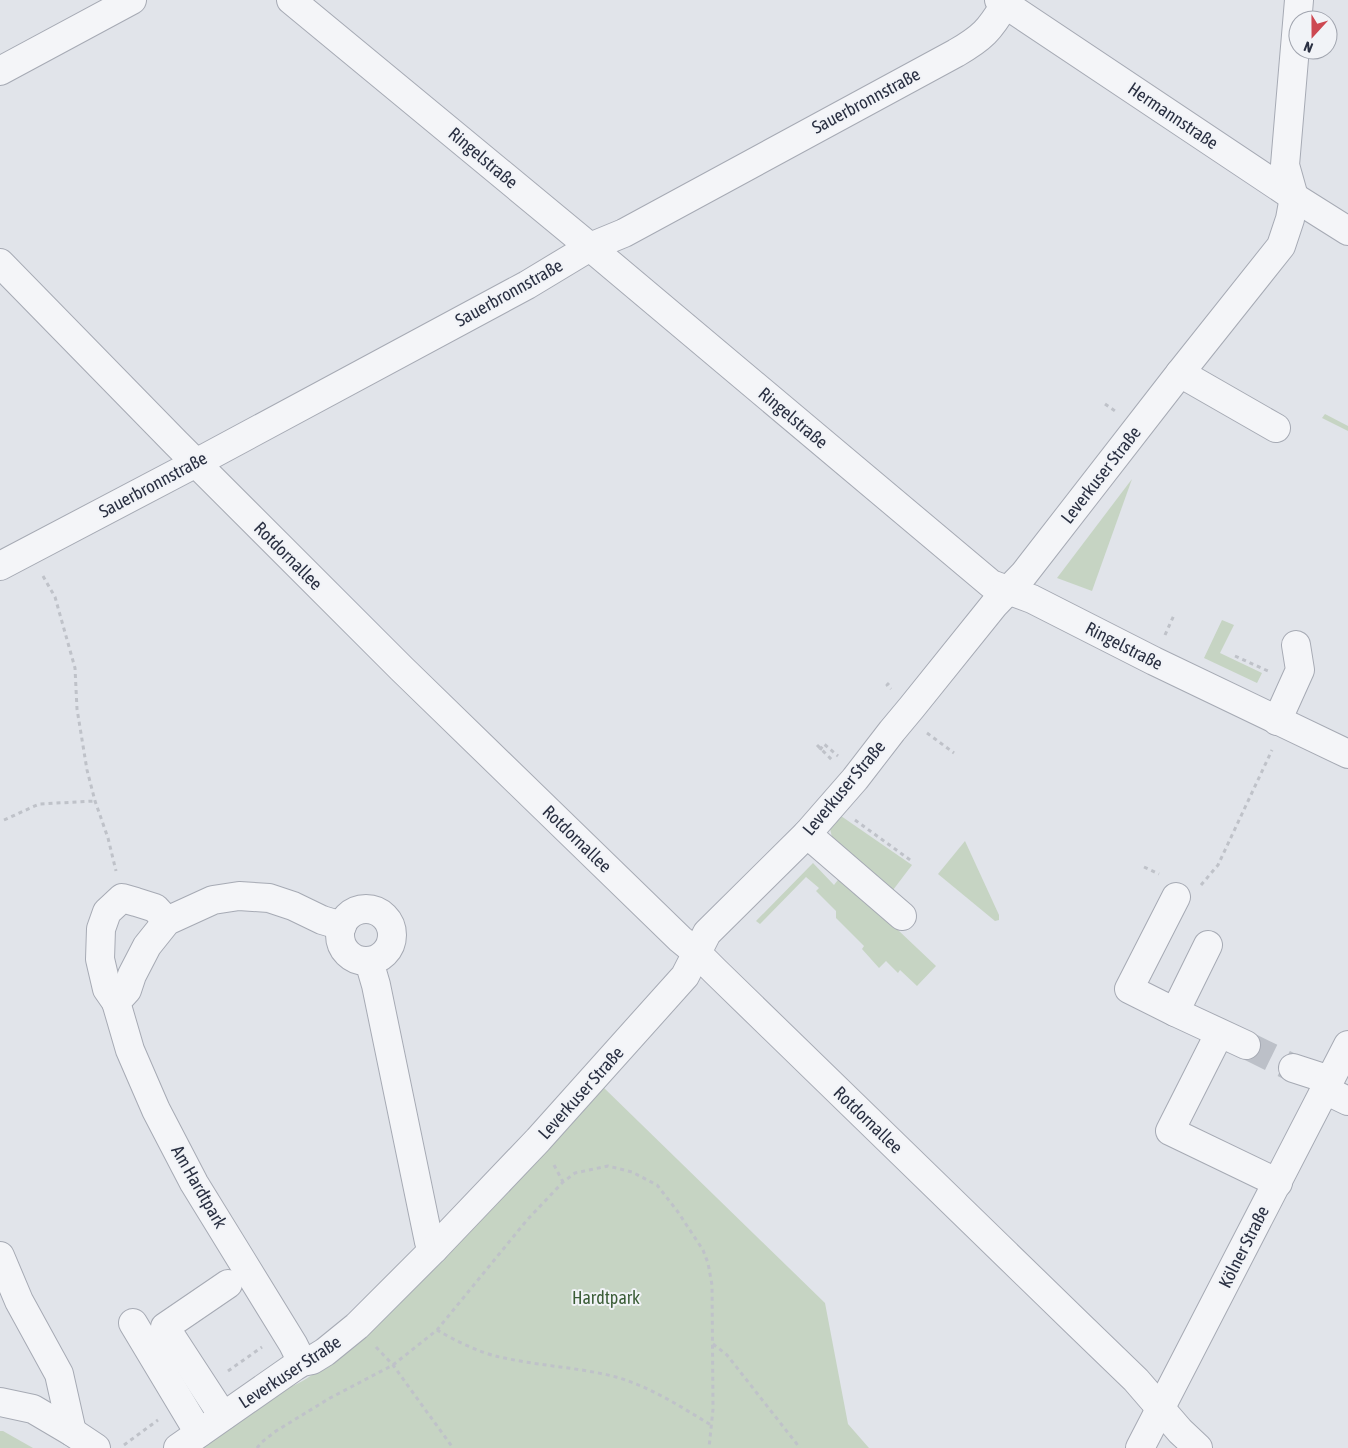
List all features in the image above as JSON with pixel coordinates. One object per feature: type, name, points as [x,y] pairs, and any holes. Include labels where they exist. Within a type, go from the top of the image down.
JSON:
[{"type":"street","points":[[0,71],[132,0]]},
{"type":"street","name":"Ringelstraße","points":[[291,0],[590,247],[991,584],[1032,599],[1137,653],[1276,733],[1348,754]]},
{"type":"street","name":"Leverkuser Straße","points":[[189,1441],[302,1362],[312,1360],[325,1352],[357,1326],[538,1140],[685,976],[706,933],[807,834],[855,779],[994,605],[1024,574],[1281,246],[1290,219],[1294,197],[1285,165],[1299,0]]},
{"type":"street","name":"Sauerbronnstraße","points":[[0,566],[527,285],[590,247],[624,233],[976,41],[993,24],[1002,2]]},
{"type":"street","name":"Hermannstraße","points":[[1002,2],[1348,231]]},
{"type":"street","name":"Rotdornallee","points":[[0,263],[409,676],[1136,1380],[1180,1431],[1198,1448]]},
{"type":"street","points":[[1180,373],[1276,428]]},
{"type":"street","points":[[1276,733],[1300,670],[1296,645]]},
{"type":"street","points":[[807,834],[902,916]]},
{"type":"street","points":[[1178,888],[1129,989],[1246,1045]]},
{"type":"street","points":[[116,1002],[127,990],[132,974],[147,946],[167,920],[214,900],[239,896],[270,898],[293,906],[322,920],[342,926]]},
{"type":"street","points":[[122,898],[156,908],[167,920]]},
{"type":"street","name":"Am Hardtpark","points":[[122,898],[107,912],[101,929],[100,959],[107,989],[116,1002],[130,1050],[156,1110],[194,1184],[283,1327],[302,1362]]},
{"type":"street","points":[[363,909],[380,913],[387,919],[391,927],[390,945],[385,953],[378,958],[369,961],[360,960],[346,951],[342,943],[342,926],[354,912],[363,909]]},
{"type":"street","points":[[1175,1012],[1208,944]]},
{"type":"street","points":[[369,961],[376,985],[429,1242],[434,1249]]},
{"type":"street","points":[[1215,1042],[1170,1131],[1278,1183]]},
{"type":"street","name":"Kölner Straße","points":[[1140,1448],[1278,1183],[1335,1090],[1348,1045]]},
{"type":"street","points":[[1293,1068],[1335,1090]]},
{"type":"street","points":[[0,1256],[18,1301],[60,1374],[72,1432]]},
{"type":"street","points":[[223,1416],[165,1326],[228,1284]]},
{"type":"street","points":[[133,1323],[189,1441]]},
{"type":"street","points":[[0,1402],[33,1409],[96,1448]]},
{"type":"path","points":[[29,550],[55,597],[75,668],[77,709],[88,770],[95,801],[108,838],[122,898]]},
{"type":"path","points":[[1235,656],[1268,672]]},
{"type":"path","points":[[1144,867],[1178,888],[1218,865],[1276,733]]},
{"type":"path","points":[[935,739],[954,753]]},
{"type":"path","points":[[817,745],[827,756]]},
{"type":"path","points":[[4,820],[39,804],[95,801]]},
{"type":"path","points":[[834,802],[844,813],[913,862]]},
{"type":"path","points":[[257,1448],[276,1431],[322,1402],[393,1365],[437,1330],[527,1220],[562,1182],[575,1174],[608,1166],[632,1172],[657,1185],[678,1212],[703,1250],[708,1263],[712,1285],[713,1343],[713,1409],[709,1448]]},
{"type":"path","points":[[437,1330],[455,1340],[498,1357],[616,1377],[667,1399],[711,1425]]},
{"type":"path","points":[[713,1343],[727,1355],[800,1448]]},
{"type":"path","points":[[226,1372],[265,1344]]},
{"type":"path","points":[[393,1365],[453,1448]]},
{"type":"path","points":[[120,1448],[159,1420]]},
{"type":"green space","points":[[1325,414],[1348,426],[1348,431],[1322,418]]},
{"type":"green space","points":[[1132,479],[1092,591],[1057,578]]},
{"type":"green space","points":[[1222,620],[1234,625],[1220,653],[1262,673],[1257,683],[1204,658]]},
{"type":"green space","points":[[841,816],[912,865],[893,890],[854,861],[833,841],[830,829]]},
{"type":"green space","points":[[965,841],[999,915],[999,920],[995,921],[938,874]]},
{"type":"green space","points":[[813,863],[834,885],[841,876],[936,966],[917,986],[900,970],[898,973],[886,961],[879,968],[862,949],[864,946],[836,918],[836,911],[816,891],[819,888],[806,877],[760,924],[756,921]]},
{"type":"green space","name":"Hardtpark","points":[[601,1085],[825,1303],[848,1424],[869,1448],[203,1448],[201,1446],[279,1390],[308,1378],[350,1345]]},
{"type":"green space","points":[[0,1431],[3,1431],[33,1448],[0,1448]]},
{"type":"tunnel","points":[[1246,1045],[1293,1068]]}]
